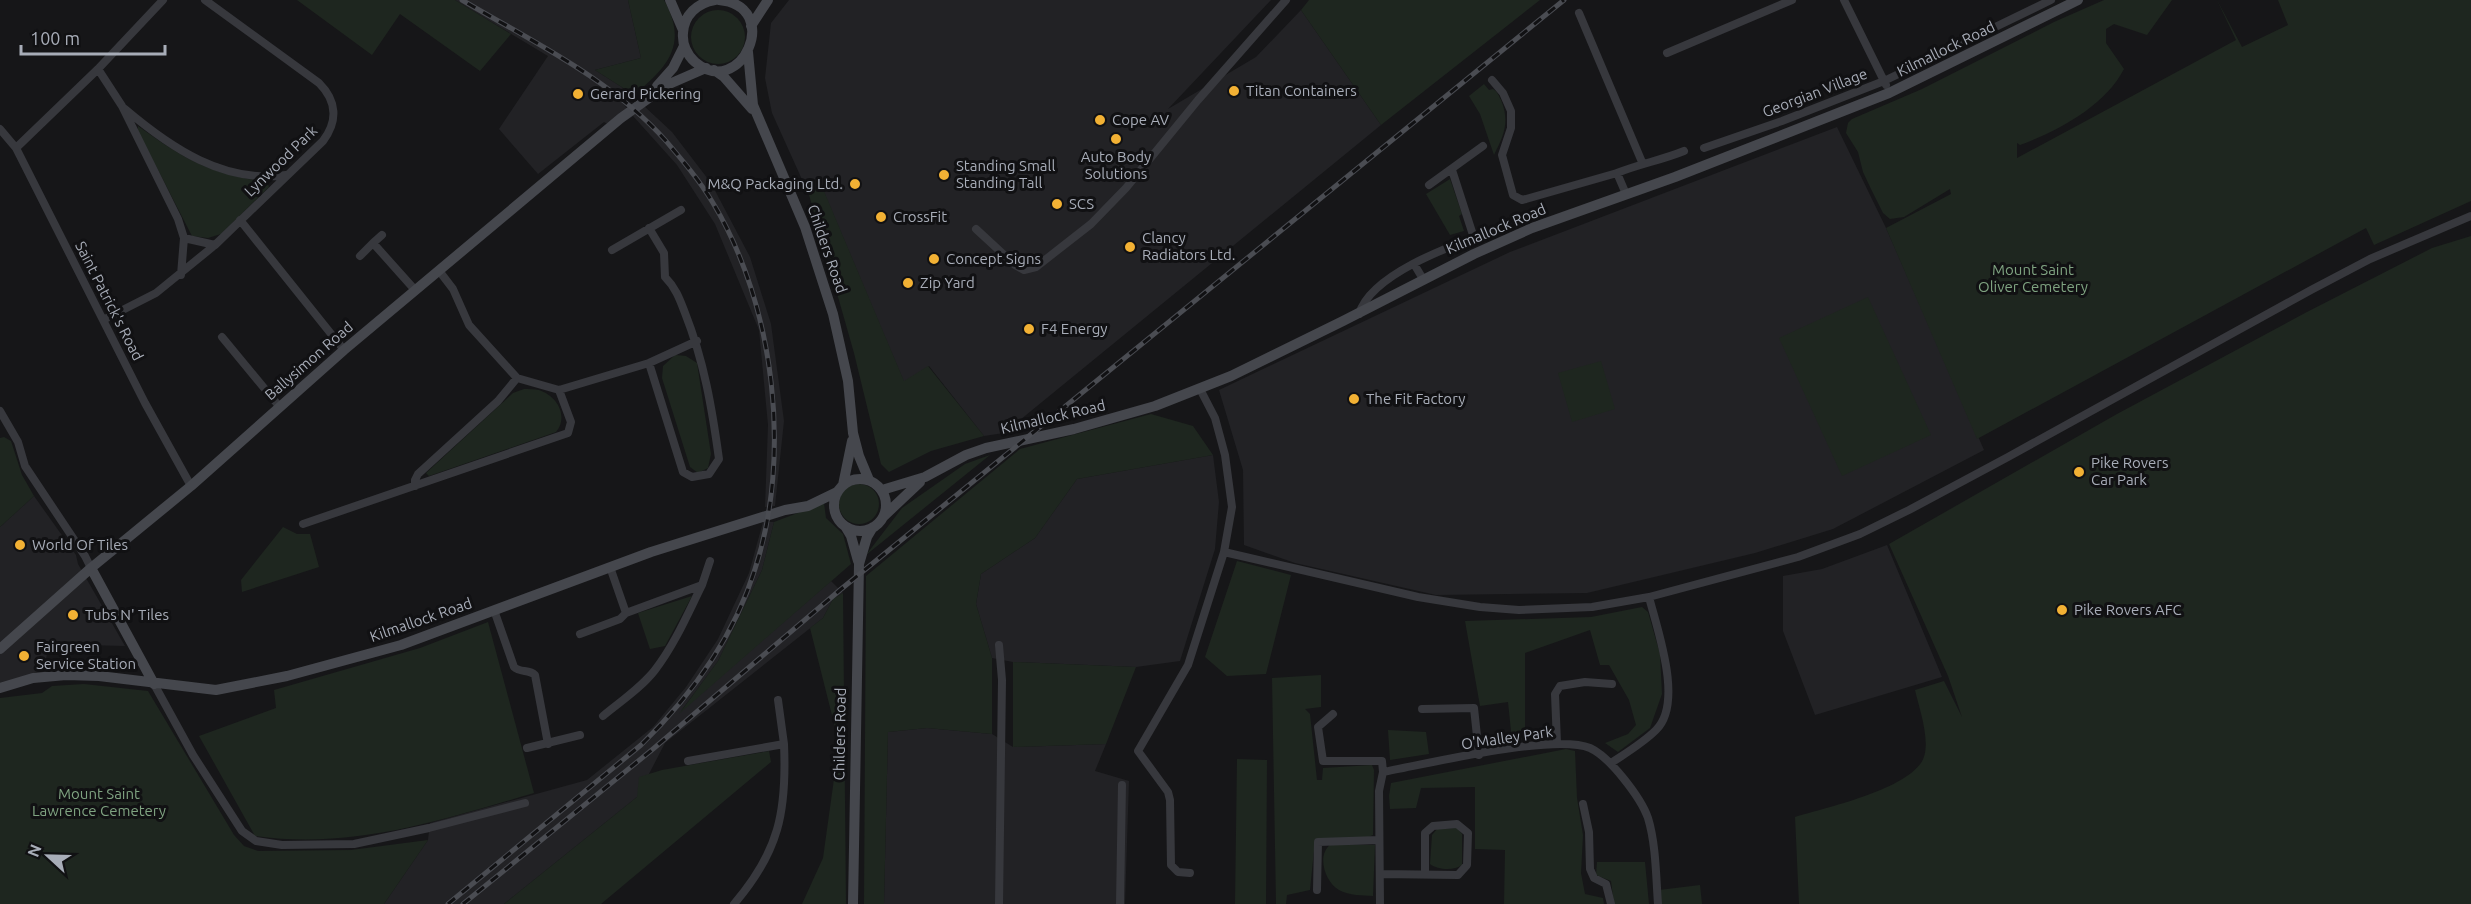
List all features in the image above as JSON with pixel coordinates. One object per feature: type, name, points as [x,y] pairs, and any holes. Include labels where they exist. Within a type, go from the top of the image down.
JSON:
[{"type":"main road","points":[[670,0],[683,30],[684,46],[693,60],[710,69],[732,67],[748,52],[752,39],[752,26],[744,12],[726,0],[711,0],[691,12],[683,30]]},
{"type":"main road","points":[[752,26],[768,0]]},
{"type":"main road","name":"Kilmallock Road","points":[[882,490],[925,477],[966,455],[986,448],[1074,429],[1155,406],[1200,389],[1251,368],[1359,314],[1422,279],[1532,228],[1626,194],[1784,127],[1889,93],[2078,0]]},
{"type":"main road","name":"Ballysimon Road","points":[[642,102],[673,68],[684,46]]},
{"type":"main road","name":"Childers Road","points":[[748,52],[751,95],[757,117],[805,227],[833,314],[848,381],[854,433],[859,456],[869,480]]},
{"type":"main road","name":"Childers Road","points":[[710,69],[724,77],[757,117]]},
{"type":"main road","name":"Ballysimon Road","points":[[0,649],[91,568],[191,486],[344,350],[642,102],[668,85],[710,69]]},
{"type":"main road","name":"Childers Road","points":[[840,488],[848,470],[854,433]]},
{"type":"main road","name":"Kilmallock Road","points":[[883,517],[925,477]]},
{"type":"main road","points":[[853,479],[869,480],[882,490],[886,503],[883,517],[873,527],[856,531],[845,526],[836,516],[834,509],[840,488],[853,479]]},
{"type":"main road","name":"Kilmallock Road","points":[[0,688],[33,678],[66,675],[99,676],[216,690],[287,676],[401,645],[651,552],[785,510],[808,506],[840,488]]},
{"type":"main road","name":"Childers Road","points":[[845,526],[851,536],[859,564]]},
{"type":"main road","name":"Childers Road","points":[[853,904],[859,564],[867,537],[873,527]]},
{"type":"main road","points":[[91,568],[153,684]]},
{"type":"street","points":[[16,148],[98,69],[163,0]]},
{"type":"street","name":"Lynwood Park","points":[[104,320],[145,299],[181,275],[215,245],[330,132],[334,120],[334,111],[328,94],[307,74],[205,0]]},
{"type":"street","points":[[976,229],[1015,265],[1024,270],[1036,267],[1091,224],[1126,188],[1198,100],[1287,0]]},
{"type":"street","points":[[1667,53],[1792,0]]},
{"type":"street","name":"Georgian Village","points":[[1704,148],[1784,127],[1884,81],[1844,0]]},
{"type":"street","points":[[1889,93],[1884,81],[2051,0]]},
{"type":"street","points":[[1579,13],[1642,162]]},
{"type":"street","points":[[1972,39],[1979,50]]},
{"type":"street","points":[[98,69],[122,106],[178,219],[184,238],[181,275]]},
{"type":"street","points":[[1492,80],[1503,93],[1511,111],[1510,134],[1502,155],[1510,187],[1517,198],[1526,199],[1684,151]]},
{"type":"street","points":[[122,106],[165,141],[202,162],[250,176],[287,174]]},
{"type":"street","name":"Saint Patrick's Road","points":[[0,129],[16,148],[145,404],[191,486]]},
{"type":"street","points":[[1429,185],[1483,146]]},
{"type":"street","points":[[1452,170],[1474,238]]},
{"type":"street","points":[[1617,173],[1626,194]]},
{"type":"street","points":[[612,250],[681,210]]},
{"type":"street","points":[[1224,552],[1418,597],[1480,607],[1519,610],[1592,607],[1649,597],[1798,558],[1860,534],[1909,510],[2370,259],[2471,216]]},
{"type":"street","points":[[240,220],[344,350]]},
{"type":"street","points":[[1359,314],[1364,300],[1372,292],[1414,264],[1454,243],[1507,225]]},
{"type":"street","points":[[648,363],[683,472],[692,477],[710,474],[719,459],[709,389],[697,341],[674,286],[665,277],[664,253],[649,228]]},
{"type":"street","points":[[360,256],[382,235]]},
{"type":"street","points":[[184,238],[215,245]]},
{"type":"street","points":[[373,243],[415,290]]},
{"type":"street","points":[[1414,264],[1422,279]]},
{"type":"street","points":[[440,272],[453,289],[469,326],[517,378],[558,390],[648,363],[697,341]]},
{"type":"street","points":[[222,337],[279,406]]},
{"type":"street","points":[[415,486],[418,474],[498,401],[517,378]]},
{"type":"street","points":[[1190,873],[1178,873],[1171,865],[1168,792],[1138,751],[1188,665],[1224,552],[1232,507],[1225,455],[1215,418],[1200,389]]},
{"type":"street","points":[[303,524],[568,434],[571,422],[558,390]]},
{"type":"street","points":[[0,411],[4,424],[18,442],[25,466],[91,568]]},
{"type":"street","points":[[603,716],[640,686],[655,670],[678,634],[702,585],[710,561]]},
{"type":"street","points":[[610,567],[626,613]]},
{"type":"street","points":[[580,634],[620,619],[626,613],[702,585]]},
{"type":"street","points":[[1611,763],[1658,729],[1667,707],[1669,678],[1649,597]]},
{"type":"street","points":[[494,610],[514,667],[535,675],[548,744]]},
{"type":"street","points":[[999,645],[1002,680],[999,904]]},
{"type":"street","points":[[1557,742],[1555,694],[1560,686],[1585,682],[1612,684]]},
{"type":"street","points":[[153,684],[211,784],[242,831],[256,841],[282,845],[354,844],[429,828],[525,803]]},
{"type":"street","points":[[734,904],[761,868],[776,838],[783,810],[786,783],[778,700]]},
{"type":"street","points":[[1422,709],[1474,708],[1479,755]]},
{"type":"street","points":[[1333,714],[1318,727],[1323,761],[1382,761],[1383,772],[1379,791],[1380,904]]},
{"type":"street","points":[[527,748],[580,735]]},
{"type":"street","name":"O'Malley Park","points":[[1383,772],[1557,742],[1590,748],[1611,763],[1647,816],[1658,904]]},
{"type":"street","points":[[688,761],[784,744]]},
{"type":"street","points":[[1120,904],[1122,785]]},
{"type":"street","points":[[1583,804],[1589,832],[1590,869],[1594,878],[1606,884],[1611,904]]},
{"type":"street","points":[[1380,874],[1458,875],[1467,864],[1468,833],[1457,824],[1433,826],[1425,833],[1425,874]]},
{"type":"street","points":[[1317,890],[1318,842],[1379,840]]},
{"type":"shaded area","points":[[455,0],[628,0],[641,58],[595,70],[634,95],[622,102],[632,115],[643,105],[672,132],[711,183],[750,257],[771,324],[784,421],[775,506],[765,507],[768,425],[759,330],[715,224],[677,165],[633,116],[615,128],[604,122],[538,174],[499,129],[548,56]]},
{"type":"shaded area","points":[[789,0],[1271,0],[1168,109],[1256,57],[1301,10],[1381,125],[1004,433],[984,436],[929,366],[904,382],[821,185],[809,195],[772,113],[765,78],[771,23]]},
{"type":"shaded area","points":[[1837,127],[1886,228],[1984,450],[1833,529],[1755,553],[1587,593],[1436,595],[1295,563],[1244,545],[1243,470],[1219,390],[1510,252]]},
{"type":"shaded area","points":[[1213,455],[1219,502],[1215,549],[1180,661],[1136,667],[1013,662],[992,658],[976,604],[981,574],[1035,538],[1077,479]]},
{"type":"shaded area","points":[[34,496],[76,555],[78,564],[125,646],[49,644],[44,669],[0,686],[0,527]]},
{"type":"shaded area","points":[[763,522],[774,522],[762,570],[718,661],[681,711],[831,581],[843,593],[833,599],[823,618],[665,743],[637,797],[504,904],[384,904],[428,840],[430,823],[587,780],[653,727],[686,687],[718,639],[749,573]]},
{"type":"shaded area","points":[[1887,545],[1942,677],[1815,715],[1783,631],[1783,576],[1822,569]]},
{"type":"shaded area","points":[[927,728],[992,734],[1013,747],[1106,744],[1095,771],[1129,781],[1125,904],[884,904],[888,732]]},
{"type":"green space","points":[[297,0],[455,0],[511,34],[480,71],[400,14],[372,55]]},
{"type":"green space","points":[[628,0],[664,0],[674,30],[671,54],[665,65],[634,95],[595,70],[641,58]]},
{"type":"green space","points":[[1309,0],[1540,0],[1381,125],[1301,10]]},
{"type":"green space","name":"Mount Saint Oliver Cemetery","points":[[2104,0],[2172,0],[2147,35],[2114,24],[2106,29],[2106,43],[2124,69],[2116,82],[2093,106],[2065,125],[2020,145],[2017,143],[2017,158],[2236,40],[2217,0],[2242,47],[2288,25],[2278,0],[2471,0],[2471,201],[2374,245],[2366,228],[1977,439],[1886,228],[1951,194],[1950,189],[1904,217],[1890,219],[1883,213],[1863,172],[1858,152],[1846,133],[1848,123],[1852,119],[1922,89],[2054,22]]},
{"type":"green space","points":[[713,10],[723,10],[733,14],[741,22],[745,37],[741,52],[733,60],[723,64],[713,64],[703,60],[695,52],[691,42],[691,32],[695,22],[703,14]]},
{"type":"green space","points":[[1484,84],[1489,90],[1493,89],[1497,92],[1505,115],[1503,135],[1494,155],[1480,114],[1469,96]]},
{"type":"green space","points":[[138,126],[169,148],[198,163],[229,175],[267,182],[269,187],[221,234],[208,238],[192,236],[138,131]]},
{"type":"green space","points":[[1450,179],[1462,214],[1459,216],[1464,231],[1450,235],[1426,194]]},
{"type":"green space","points":[[821,184],[904,381],[928,366],[984,436],[931,451],[889,472],[881,464],[854,353],[809,195]]},
{"type":"green space","points":[[2471,236],[2471,904],[1799,904],[1795,817],[1881,790],[1898,782],[1921,763],[1926,747],[1915,690],[1944,681],[1962,717],[1948,676],[1889,544],[2117,414],[2305,313],[2432,248]]},
{"type":"green space","points":[[1868,297],[1931,435],[1842,476],[1779,338]]},
{"type":"green space","points":[[675,355],[686,356],[697,363],[711,454],[708,468],[698,473],[690,467],[662,378],[663,366]]},
{"type":"green space","points":[[1601,361],[1615,409],[1572,422],[1558,373]]},
{"type":"green space","points":[[524,389],[539,390],[556,402],[561,413],[561,420],[556,432],[429,476],[426,473],[513,393]]},
{"type":"green space","points":[[1151,414],[1193,426],[1213,455],[1077,479],[1035,538],[981,574],[976,604],[992,658],[992,734],[927,728],[888,732],[884,904],[864,904],[866,576],[1020,449]]},
{"type":"green space","points":[[4,437],[11,441],[22,475],[34,496],[0,527],[0,438]]},
{"type":"green space","points":[[990,455],[866,555],[902,508],[965,464]]},
{"type":"green space","points":[[859,484],[867,485],[873,490],[878,496],[878,512],[873,518],[867,523],[859,524],[851,523],[845,518],[840,512],[839,504],[840,496],[845,490],[851,485]]},
{"type":"green space","points":[[824,503],[826,518],[843,534],[851,564],[679,714],[718,661],[762,570],[774,522]]},
{"type":"green space","points":[[283,527],[297,534],[310,534],[319,567],[242,592],[241,580]]},
{"type":"green space","points":[[1237,561],[1291,575],[1266,674],[1227,676],[1205,657]]},
{"type":"green space","points":[[843,593],[846,904],[802,904],[823,858],[839,743],[810,628],[823,618],[833,599]]},
{"type":"green space","points":[[692,596],[665,646],[650,649],[638,613]]},
{"type":"green space","points":[[1642,607],[1648,612],[1660,654],[1662,694],[1650,728],[1618,752],[1605,743],[1628,734],[1636,725],[1629,700],[1609,665],[1600,665],[1590,630],[1525,653],[1525,739],[1512,741],[1508,702],[1480,706],[1465,621],[1591,617]]},
{"type":"green space","points":[[488,622],[534,793],[431,822],[362,836],[291,839],[255,836],[199,736],[276,708],[274,690],[420,648]]},
{"type":"green space","points":[[1013,662],[1136,667],[1106,744],[1013,747]]},
{"type":"green space","points":[[1321,675],[1321,707],[1305,709],[1310,714],[1317,780],[1322,780],[1323,768],[1372,765],[1374,770],[1373,835],[1366,838],[1315,840],[1310,890],[1287,895],[1286,904],[1276,904],[1272,678]]},
{"type":"green space","name":"Mount Saint Lawrence Cemetery","points":[[84,684],[148,691],[234,835],[244,846],[258,851],[351,850],[428,840],[384,904],[0,904],[0,698],[42,693],[52,686]]},
{"type":"green space","points":[[1388,730],[1426,732],[1429,754],[1390,760]]},
{"type":"green space","points":[[1566,749],[1575,751],[1577,798],[1583,835],[1581,873],[1585,894],[1603,898],[1604,904],[1504,904],[1505,850],[1475,849],[1475,787],[1421,788],[1416,808],[1390,809],[1391,783]]},
{"type":"green space","points":[[769,751],[771,762],[601,904],[504,904],[637,797],[639,777],[662,770]]},
{"type":"green space","points":[[1237,759],[1267,760],[1266,904],[1235,904]]},
{"type":"green space","points":[[1457,828],[1462,834],[1462,865],[1446,869],[1430,864],[1432,835],[1437,829]]},
{"type":"green space","points":[[1331,844],[1375,845],[1373,896],[1343,892],[1334,886],[1326,875],[1323,861],[1326,849]]},
{"type":"green space","points":[[1597,862],[1645,862],[1649,904],[1614,904],[1611,881],[1596,875]]},
{"type":"green space","points":[[1700,885],[1702,904],[1661,904],[1659,890]]},
{"type":"railway","points":[[448,904],[641,745],[694,686],[723,642],[755,569],[766,525],[773,479],[774,431],[771,382],[763,334],[751,288],[734,244],[713,203],[697,179],[666,141],[621,99],[570,63],[462,0]]},
{"type":"railway","points":[[463,904],[653,749],[840,590],[1564,0]]},
{"type":"place","name":"Titan Containers","points":[[1234,91]]},
{"type":"place","name":"Gerard Pickering","points":[[578,94]]},
{"type":"place","name":"Cope AV","points":[[1100,120]]},
{"type":"place","name":"Auto Body Solutions","points":[[1116,139]]},
{"type":"place","name":"Standing Small Standing Tall","points":[[944,175]]},
{"type":"place","name":"M&Q Packaging Ltd.","points":[[855,184]]},
{"type":"place","name":"SCS","points":[[1057,204]]},
{"type":"place","name":"CrossFit","points":[[881,217]]},
{"type":"place","name":"Clancy Radiators Ltd.","points":[[1130,247]]},
{"type":"place","name":"Concept Signs","points":[[934,259]]},
{"type":"place","name":"Zip Yard","points":[[908,283]]},
{"type":"place","name":"F4 Energy","points":[[1029,329]]},
{"type":"place","name":"The Fit Factory","points":[[1354,399]]},
{"type":"place","name":"Pike Rovers Car Park","points":[[2079,472]]},
{"type":"place","name":"World Of Tiles","points":[[20,545]]},
{"type":"place","name":"Pike Rovers AFC","points":[[2062,610]]},
{"type":"place","name":"Tubs N' Tiles","points":[[73,615]]},
{"type":"place","name":"Fairgreen Service Station","points":[[24,656]]}]
